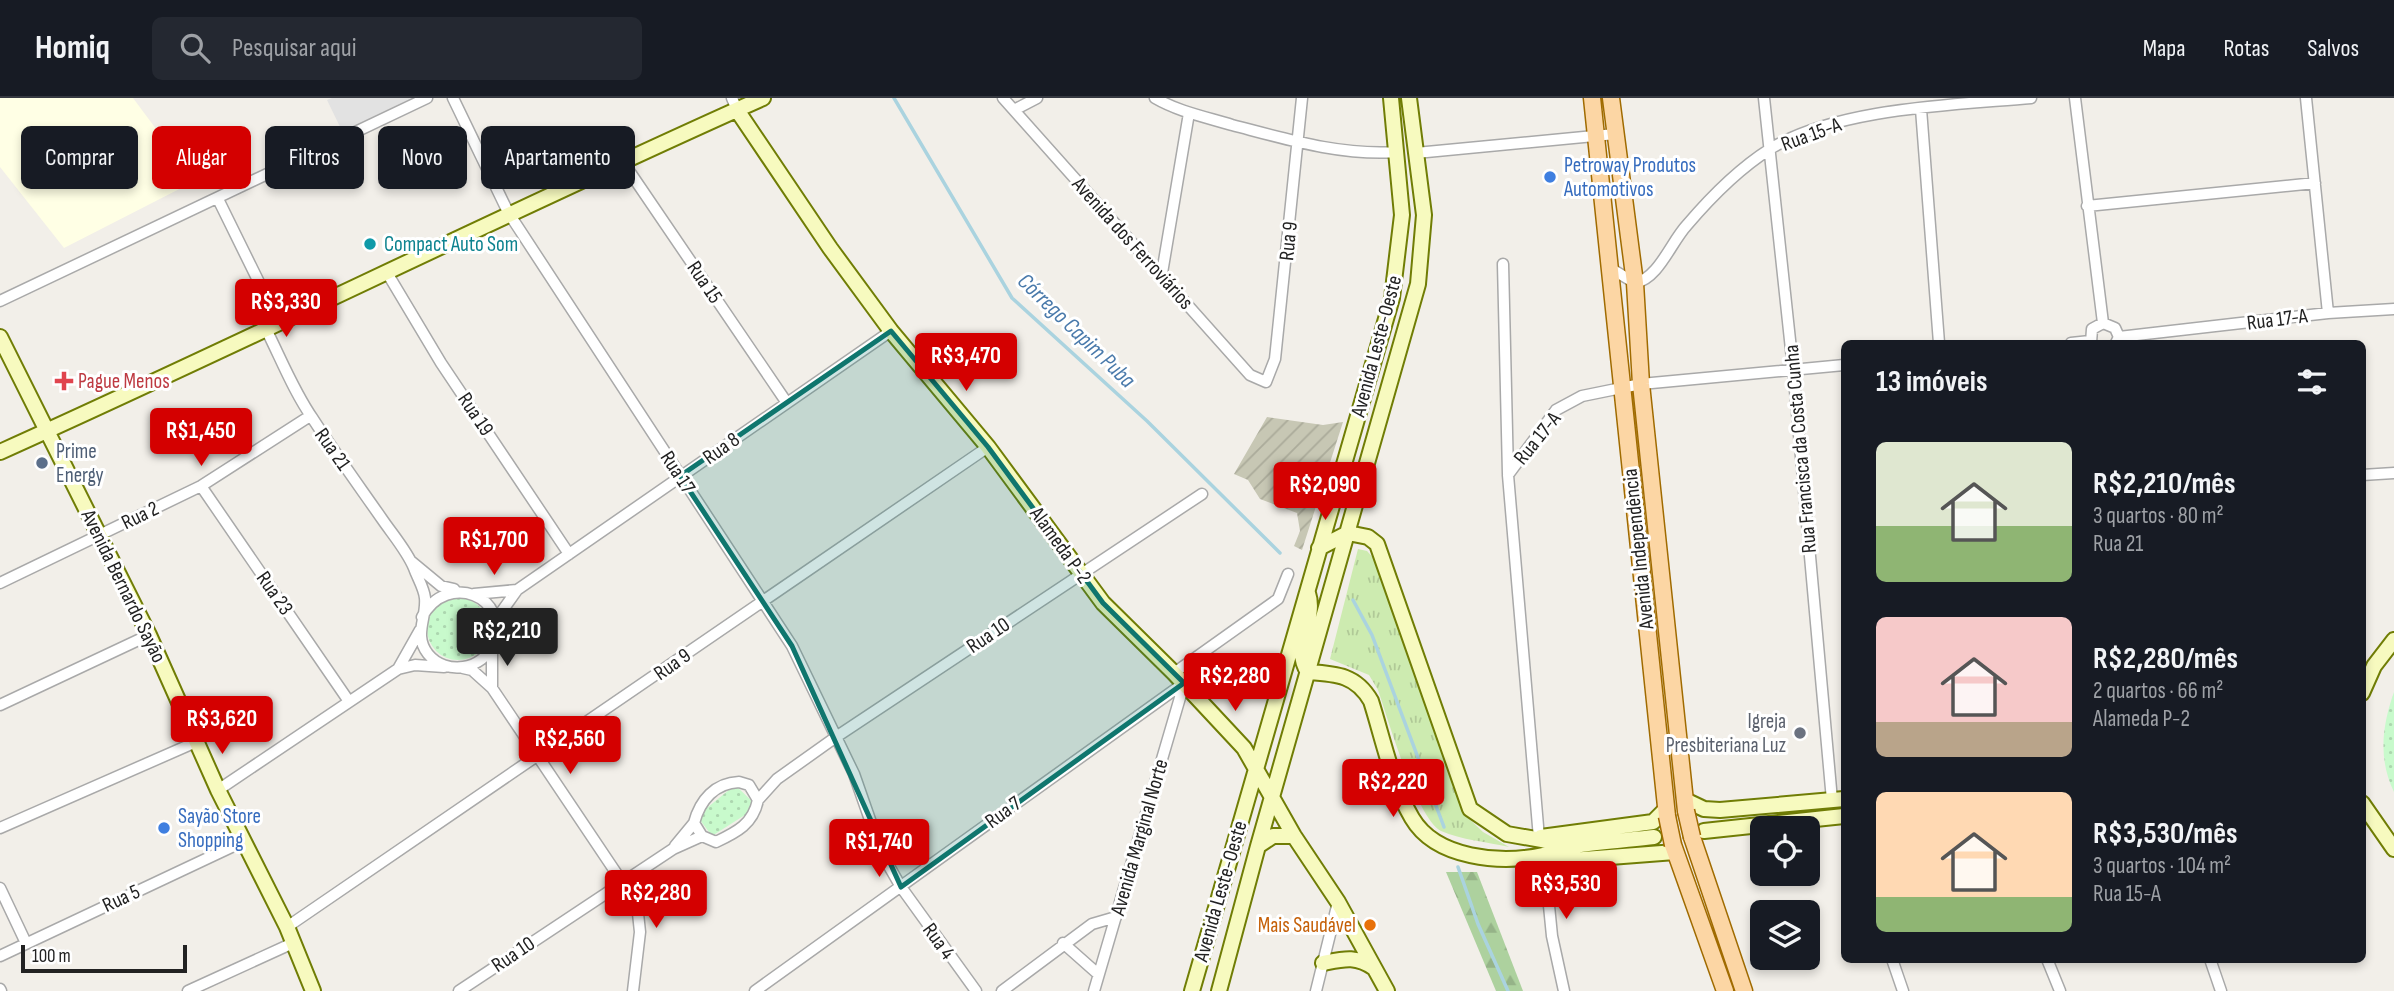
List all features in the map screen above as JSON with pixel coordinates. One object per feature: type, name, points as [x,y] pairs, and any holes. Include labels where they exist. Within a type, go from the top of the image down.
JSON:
[{"type":"main road","points":[[635,156],[734,104],[763,98]]},
{"type":"main road","name":"Avenida Leste-Oeste","points":[[1192,991],[1392,298],[1401,226],[1391,98]]},
{"type":"main road","name":"Avenida Leste-Oeste","points":[[1219,991],[1419,284],[1424,215],[1409,98]]},
{"type":"main road","name":"Avenida Independência","points":[[1592,98],[1666,812],[1674,848],[1725,991]]},
{"type":"main road","name":"Avenida Independência","points":[[1611,98],[1635,283],[1641,384],[1686,805],[1744,991]]},
{"type":"main road","name":"Alameda P-2","points":[[734,104],[830,248],[891,331],[988,447],[1103,603],[1130,633],[1179,678],[1244,748],[1293,836],[1338,902],[1387,991]]},
{"type":"main road","points":[[0,452],[561,189]]},
{"type":"main road","name":"Avenida Bernardo Sayão","points":[[0,337],[149,635],[242,842],[287,927],[313,991]]},
{"type":"main road","points":[[1319,548],[1348,533],[1368,537],[1377,544],[1470,809],[1507,834],[1575,846]]},
{"type":"main road","points":[[1643,588],[1663,586]]},
{"type":"main road","points":[[1307,589],[1311,606],[1301,658],[1308,671],[1349,677],[1364,690],[1371,701],[1403,801],[1417,825],[1432,839],[1472,856],[1544,855],[1575,846],[1654,837]]},
{"type":"main road","points":[[2366,684],[2374,666],[2394,640]]},
{"type":"main road","points":[[1686,805],[1720,810],[1838,800]]},
{"type":"main road","points":[[2366,810],[2394,849]]},
{"type":"main road","points":[[1539,838],[1653,822],[1666,812]]},
{"type":"main road","points":[[1698,839],[1841,816]]},
{"type":"main road","points":[[1820,826],[1841,823]]},
{"type":"main road","points":[[1698,839],[1750,832]]},
{"type":"main road","points":[[1258,846],[1273,836],[1293,836]]},
{"type":"main road","points":[[1544,855],[1558,861],[1674,848]]},
{"type":"main road","points":[[1323,963],[1350,957],[1362,959],[1376,969]]},
{"type":"street","points":[[0,301],[428,98]]},
{"type":"street","name":"Rua 17","points":[[453,98],[508,212],[764,600],[792,646],[836,737]]},
{"type":"street","name":"Avenida dos Ferroviários","points":[[1003,98],[1162,273],[1250,375],[1266,382]]},
{"type":"street","points":[[1014,110],[1037,98]]},
{"type":"street","points":[[1155,98],[1189,113],[1298,143],[1373,154],[1397,152]]},
{"type":"street","name":"Rua 9","points":[[1266,382],[1275,359],[1302,98]]},
{"type":"street","name":"Rua Francisca da Costa Cunha","points":[[1764,98],[1838,800]]},
{"type":"street","name":"Rua 15-A","points":[[1635,283],[1657,268],[1688,223],[1769,150],[1843,122],[1921,109],[2031,98]]},
{"type":"street","points":[[2075,98],[2103,323]]},
{"type":"street","points":[[2306,98],[2328,313]]},
{"type":"street","points":[[1921,109],[1939,340]]},
{"type":"street","points":[[1162,273],[1189,113]]},
{"type":"street","points":[[1416,153],[1615,134]]},
{"type":"street","name":"Rua 15","points":[[635,178],[787,403]]},
{"type":"street","points":[[2087,206],[2315,183]]},
{"type":"street","name":"Rua 21","points":[[218,199],[310,416],[411,562],[425,597],[422,617]]},
{"type":"street","points":[[1503,264],[1508,475]]},
{"type":"street","points":[[1610,268],[1635,283]]},
{"type":"street","name":"Rua 19","points":[[386,271],[441,363],[569,554]]},
{"type":"street","name":"Rua 17-A","points":[[2117,340],[2328,313],[2394,309]]},
{"type":"street","points":[[2103,323],[2115,328],[2117,340]]},
{"type":"street","points":[[2090,340],[2092,329],[2103,323]]},
{"type":"street","name":"Rua 8","points":[[496,635],[500,614],[517,590],[891,331]]},
{"type":"street","name":"Rua 17-A","points":[[1539,838],[1508,475],[1527,446],[1565,404],[1582,396],[1641,384],[1841,365]]},
{"type":"street","name":"Rua 2","points":[[0,583],[201,486],[310,416]]},
{"type":"street","name":"Rua 9","points":[[287,927],[988,447]]},
{"type":"street","points":[[2366,475],[2394,473]]},
{"type":"street","name":"Rua 23","points":[[201,486],[348,700]]},
{"type":"street","name":"Rua 10","points":[[758,800],[777,779],[836,737],[1202,494]]},
{"type":"street","name":"Rua 21","points":[[411,562],[441,586],[461,591]]},
{"type":"street","name":"Rua 7","points":[[755,991],[901,887],[1179,678],[1278,599],[1288,575]]},
{"type":"street","name":"Rua 8","points":[[474,594],[517,590]]},
{"type":"street","points":[[398,669],[420,630],[422,617],[437,597],[461,591],[474,594],[492,611],[496,635],[492,648],[492,688]]},
{"type":"street","points":[[420,630],[428,653],[448,667]]},
{"type":"street","points":[[0,705],[149,635]]},
{"type":"street","points":[[461,668],[484,658],[492,648]]},
{"type":"street","points":[[218,790],[348,700],[398,669],[415,665],[472,670],[492,688],[540,756],[637,904],[639,923],[633,991]]},
{"type":"street","name":"Avenida Marginal Norte","points":[[1094,991],[1179,678]]},
{"type":"street","name":"Rua 4","points":[[836,737],[854,774],[882,854],[901,887],[976,991]]},
{"type":"street","points":[[0,828],[196,742]]},
{"type":"street","name":"Rua 10","points":[[749,785],[777,779]]},
{"type":"street","points":[[726,783],[749,785],[758,800],[754,816],[737,832],[716,842],[702,836],[694,823],[699,804],[726,783]]},
{"type":"street","name":"Rua 10","points":[[673,849],[694,823]]},
{"type":"street","name":"Rua 10","points":[[459,991],[621,882],[673,849],[702,836]]},
{"type":"street","name":"Rua 5","points":[[0,956],[242,842]]},
{"type":"street","points":[[1544,855],[1552,936],[1564,991]]},
{"type":"street","points":[[0,888],[26,943]]},
{"type":"street","points":[[1316,991],[1338,902]]},
{"type":"street","points":[[1002,991],[1092,924],[1116,917]]},
{"type":"street","points":[[188,991],[293,943]]},
{"type":"street","points":[[1063,943],[1098,974]]},
{"type":"street","points":[[1893,963],[1903,991]]},
{"type":"street","points":[[2050,963],[2060,991]]},
{"type":"street","points":[[2211,963],[2221,991]]},
{"type":"highlighted area","points":[[891,331],[988,447],[1103,603],[1184,683],[901,887],[792,646],[680,476]]},
{"type":"shaded area","points":[[0,98],[133,98],[154,126],[152,189],[179,189],[64,248],[0,167]]},
{"type":"shaded area","points":[[415,98],[357,126],[340,126],[327,100]]},
{"type":"shaded area","points":[[1267,417],[1323,425],[1343,422],[1302,550],[1294,546],[1300,531],[1297,513],[1260,499],[1248,480],[1234,474]]},
{"type":"green space","points":[[1358,549],[1367,551],[1376,561],[1464,814],[1483,832],[1509,847],[1449,834],[1432,823],[1413,789],[1378,690],[1369,675],[1330,659]]},
{"type":"green space","points":[[452,598],[464,598],[480,607],[487,617],[487,641],[480,651],[464,660],[452,660],[441,655],[432,646],[427,635],[427,623],[432,612],[441,603]]},
{"type":"green space","points":[[2394,692],[2394,792],[2386,767],[2384,742]]},
{"type":"green space","points":[[735,785],[755,804],[748,813],[712,836],[697,816]]},
{"type":"green space","points":[[1446,872],[1477,872],[1523,991],[1496,991]]},
{"type":"waterway","name":"Córrego Capim Puba","points":[[894,98],[1012,298],[1147,421],[1280,553]]},
{"type":"waterway","name":"Córrego Capim Puba","points":[[1353,600],[1372,635],[1444,827]]},
{"type":"waterway","name":"Córrego Capim Puba","points":[[1458,867],[1478,924],[1508,991]]},
{"type":"place","name":"Petroway Produtos Automotivos","points":[[1550,177]]},
{"type":"place","name":"Compact Auto Som","points":[[370,244]]},
{"type":"place","name":"Pague Menos","points":[[64,381]]},
{"type":"place","name":"Prime Energy","points":[[42,463]]},
{"type":"place","name":"Igreja Presbiteriana Luz","points":[[1800,733]]},
{"type":"place","name":"Sayão Store Shopping","points":[[164,828]]},
{"type":"place","name":"Mais Saudável","points":[[1370,925]]}]
